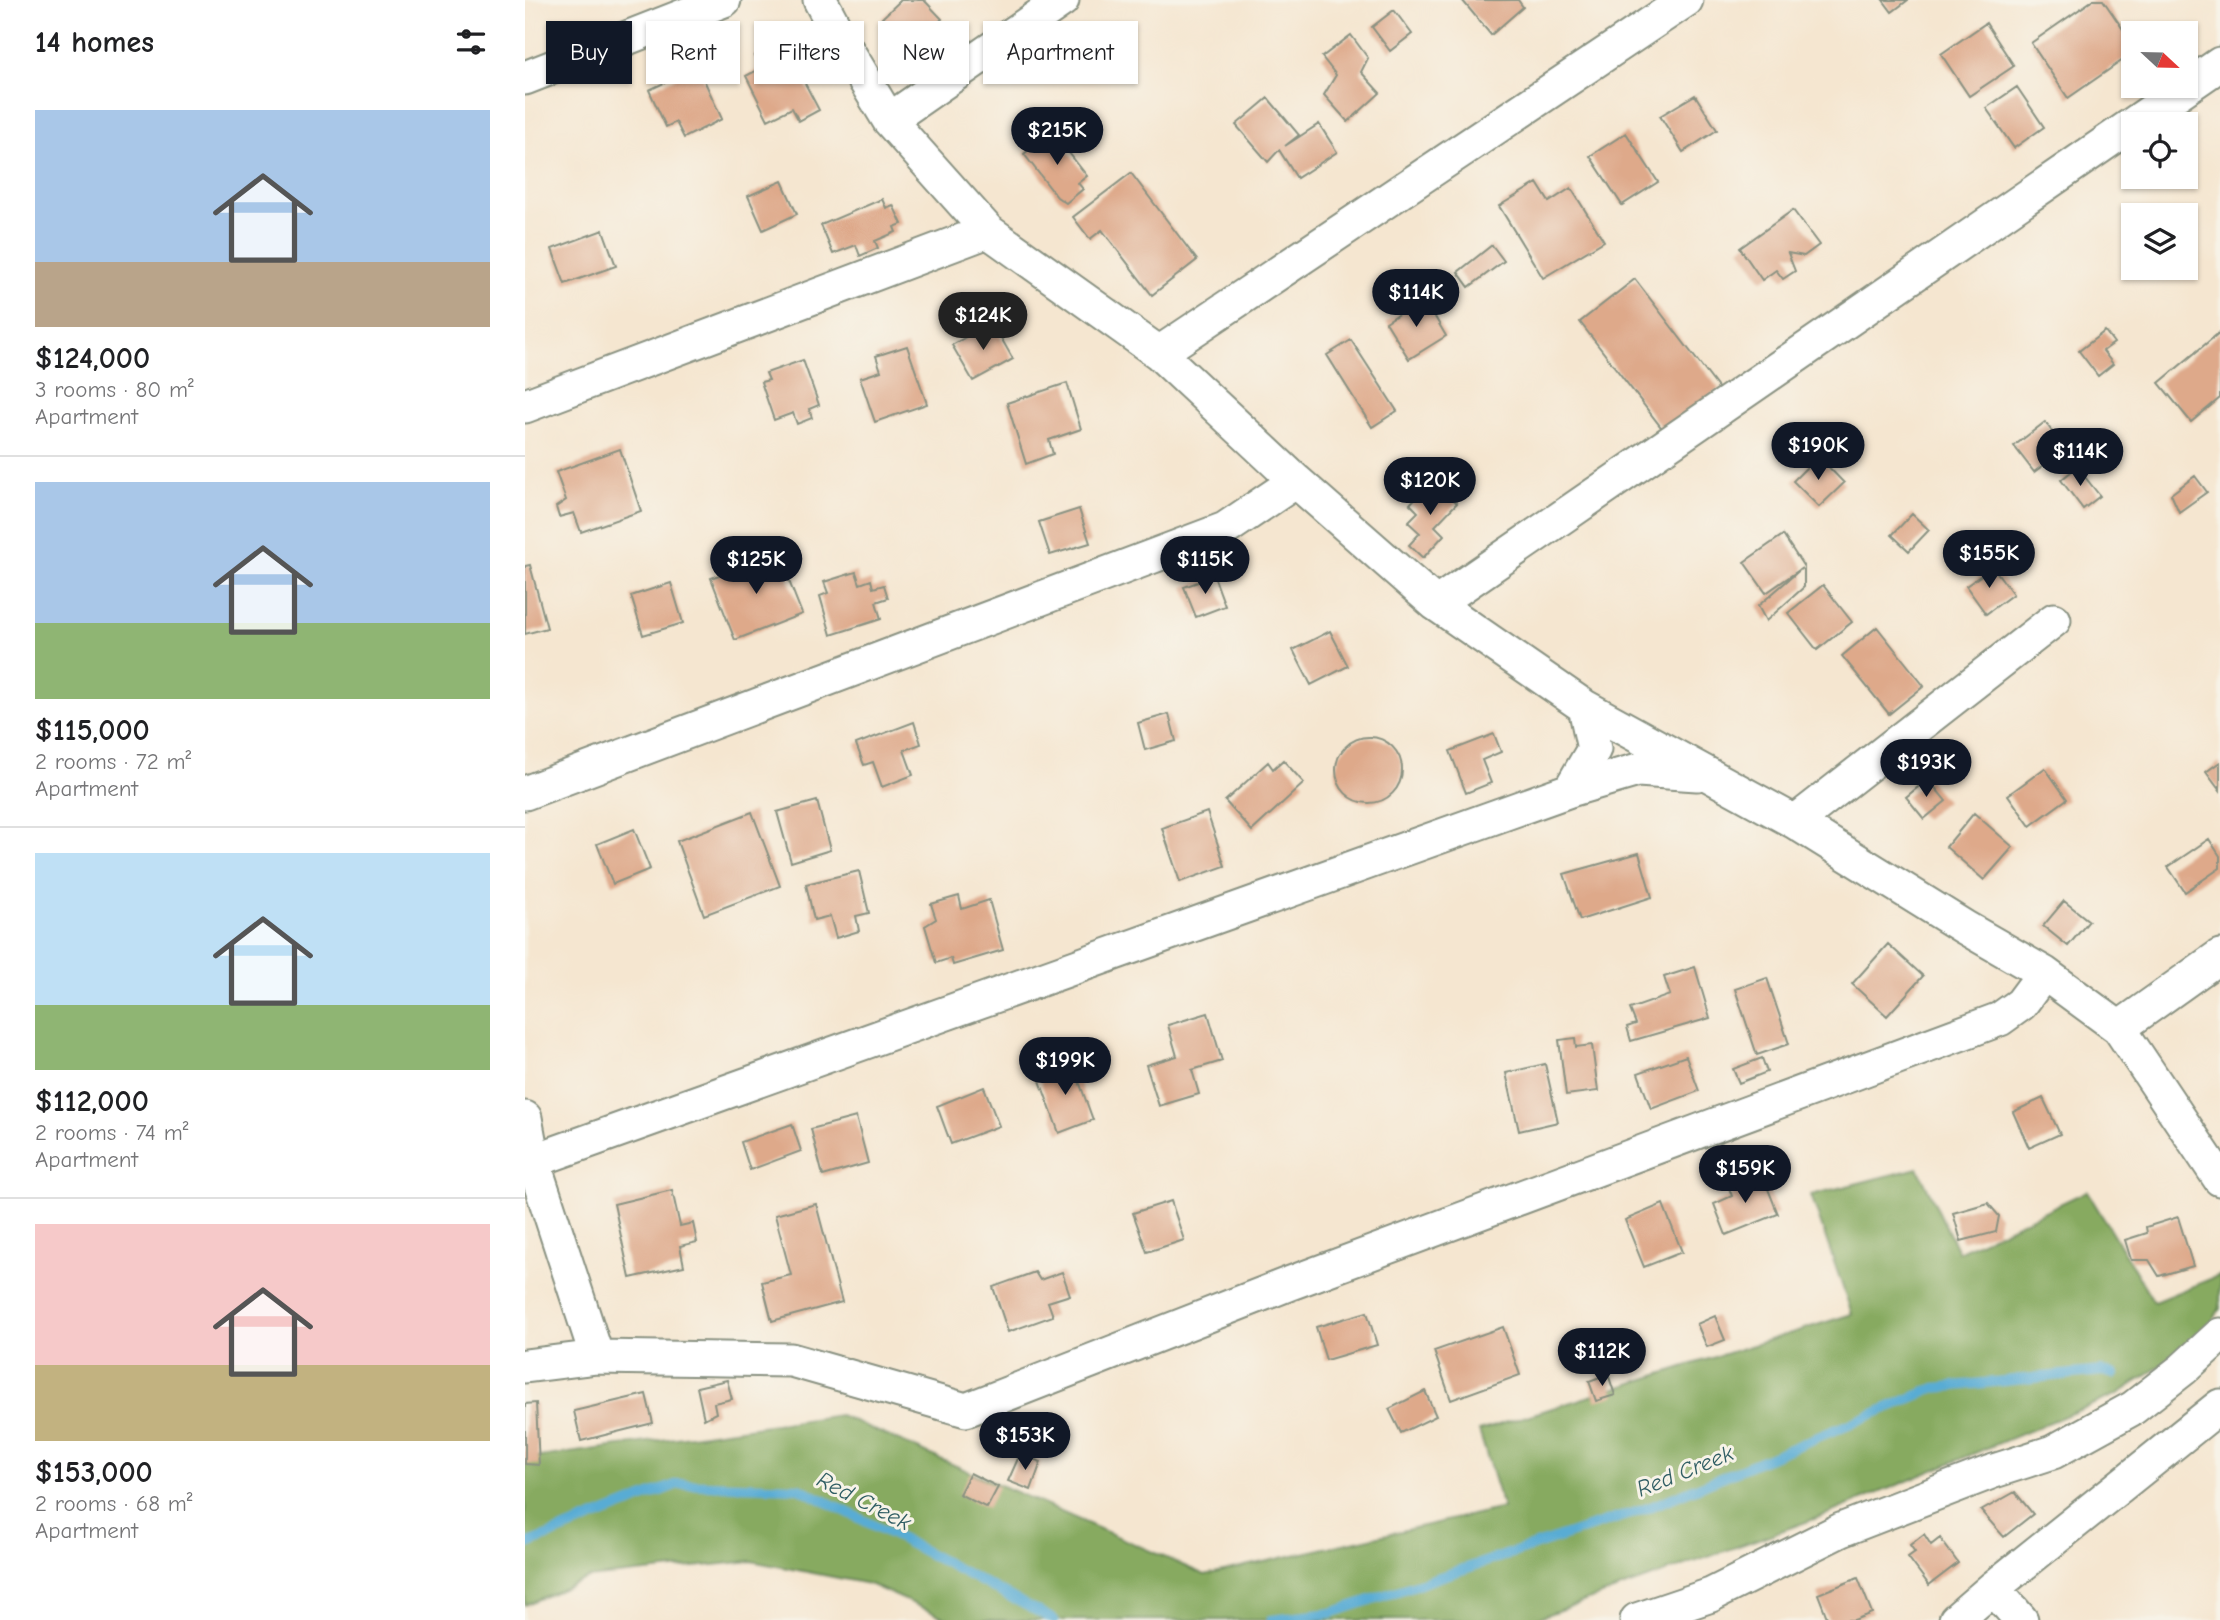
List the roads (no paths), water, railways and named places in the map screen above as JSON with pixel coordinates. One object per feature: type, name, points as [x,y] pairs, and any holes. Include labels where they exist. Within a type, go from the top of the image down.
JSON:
[{"type":"street","points":[[525,78],[724,0]]},
{"type":"street","points":[[820,0],[889,120],[988,231],[1159,353],[1296,481],[1436,604],[1585,707],[1795,822],[1963,928],[2044,973],[2119,1028],[2220,1179]]},
{"type":"street","points":[[889,120],[1062,0]]},
{"type":"street","points":[[1159,353],[1686,0]]},
{"type":"street","points":[[1436,604],[2220,64]]},
{"type":"street","points":[[525,406],[988,231]]},
{"type":"street","points":[[525,793],[1224,529],[1296,481]]},
{"type":"street","points":[[1795,822],[2053,620]]},
{"type":"street","points":[[1570,790],[1594,749],[1585,707]]},
{"type":"street","points":[[533,1161],[1570,790],[1638,770],[1710,775]]},
{"type":"street","points":[[2119,1028],[2220,956]]},
{"type":"street","points":[[525,1366],[597,1357],[791,1360],[967,1410],[1301,1279],[2000,1019],[2021,1004],[2044,973]]},
{"type":"street","points":[[525,1118],[533,1161],[597,1357]]},
{"type":"street","points":[[1637,1620],[1711,1595],[1841,1530],[1991,1472],[2053,1452],[2133,1408],[2183,1369],[2220,1335]]},
{"type":"street","points":[[1956,1620],[2220,1406]]},
{"type":"street","points":[[1993,1588],[2021,1620]]},
{"type":"waterway","name":"Red Creek","points":[[1271,1620],[1331,1613],[1648,1508],[1935,1388],[2102,1371],[2114,1374]]},
{"type":"waterway","name":"Red Creek","points":[[525,1545],[678,1484],[799,1488],[1054,1620]]}]
